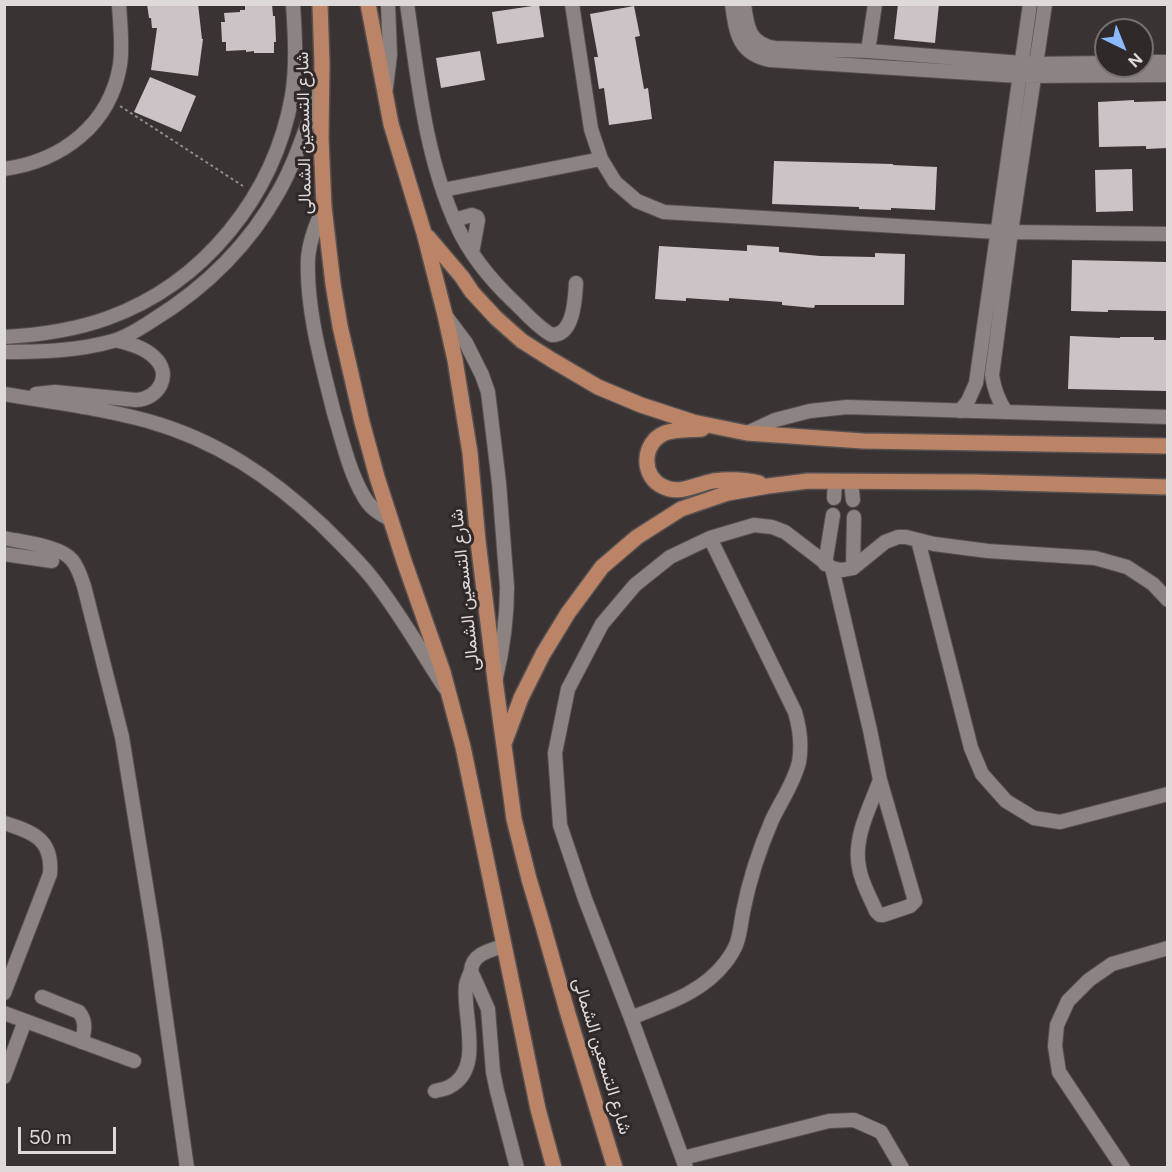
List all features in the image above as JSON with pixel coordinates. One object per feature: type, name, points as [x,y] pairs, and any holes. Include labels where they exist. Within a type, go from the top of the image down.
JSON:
[{"type":"main road","name":"شارع التسعين الشمالى","points":[[320,4],[324,207],[340,326],[362,422],[390,519],[431,637],[465,756],[538,1108],[554,1167]]},
{"type":"main road","name":"شارع التسعين الشمالى","points":[[368,4],[391,124],[424,233],[455,360],[470,453],[478,541],[514,819],[568,1014],[615,1167]]},
{"type":"main road","points":[[424,233],[496,318],[522,341],[598,387],[667,415],[747,433],[906,442],[1167,446]]},
{"type":"main road","points":[[720,428],[670,432],[658,437],[647,455],[647,469],[650,475],[659,485],[672,490],[730,480],[743,480],[768,486]]},
{"type":"main road","points":[[504,744],[521,698],[543,654],[568,613],[602,567],[637,537],[681,509],[728,493],[808,481],[1167,487]]},
{"type":"street","points":[[4,169],[33,164],[59,153],[81,136],[99,115],[109,99],[120,64],[119,4]]},
{"type":"street","points":[[4,337],[38,334],[85,325],[130,309],[191,271],[240,219],[256,195],[273,159],[292,94],[296,48],[293,4]]},
{"type":"street","points":[[386,96],[390,55],[388,4]]},
{"type":"street","points":[[407,4],[432,155],[454,220],[472,253],[504,292],[552,335],[563,332],[571,317],[576,283]]},
{"type":"street","points":[[572,4],[591,129],[601,159],[615,182],[637,201],[664,212],[1004,232],[1167,234]]},
{"type":"street","points":[[732,4],[735,27],[741,42],[752,54],[763,59],[1167,75]]},
{"type":"street","points":[[744,4],[750,33],[758,42],[769,47],[868,51],[1027,69],[1094,64]]},
{"type":"street","points":[[868,51],[875,4]]},
{"type":"street","points":[[960,411],[968,401],[976,382],[1004,232],[1027,69],[1030,4]]},
{"type":"street","points":[[1027,69],[1045,4]]},
{"type":"street","points":[[4,352],[53,350],[116,340],[190,296],[211,278],[249,237],[265,214],[288,174],[322,85]]},
{"type":"street","points":[[443,190],[601,159]]},
{"type":"street","points":[[324,207],[314,231],[308,256],[310,291],[318,345],[340,433],[362,495],[369,506],[390,519]]},
{"type":"street","points":[[454,220],[472,214],[477,217],[472,253]]},
{"type":"street","points":[[1004,232],[992,375],[994,388],[1006,412]]},
{"type":"street","points":[[445,315],[466,343],[488,392],[507,587],[503,642],[495,680]]},
{"type":"street","points":[[22,397],[55,392],[136,400],[150,397],[160,387],[162,381],[160,364],[145,350],[116,340]]},
{"type":"street","points":[[4,394],[123,414],[149,421],[199,439],[262,475],[300,505],[343,546],[372,578],[449,694]]},
{"type":"street","points":[[747,433],[775,420],[810,411],[847,407],[1167,417]]},
{"type":"street","points":[[834,498],[835,481]]},
{"type":"street","points":[[851,482],[853,500]]},
{"type":"street","points":[[833,515],[828,566],[870,730],[880,780],[915,901],[910,906],[883,915],[876,911],[860,874],[858,850],[865,818],[880,780]]},
{"type":"street","points":[[853,568],[854,517]]},
{"type":"street","points":[[902,1167],[881,1132],[854,1120],[830,1121],[685,1163],[585,899],[560,825],[555,753],[568,689],[602,624],[635,585],[670,557],[710,538],[754,525],[772,527],[785,532],[828,566],[842,570],[853,568],[890,539],[906,537],[934,544],[988,551],[1095,558],[1127,567],[1153,584],[1167,600]]},
{"type":"street","points":[[4,538],[54,549],[66,554],[74,563],[84,586],[122,737],[188,1167]]},
{"type":"street","points":[[631,1018],[694,991],[716,974],[732,952],[739,941],[748,888],[755,864],[772,819],[793,780],[799,760],[801,736],[795,712],[710,538]]},
{"type":"street","points":[[918,540],[970,748],[982,774],[1006,801],[1034,818],[1060,822],[1167,794]]},
{"type":"street","points":[[4,554],[52,561]]},
{"type":"street","points":[[4,823],[29,832],[40,839],[48,849],[51,862],[50,874],[4,993]]},
{"type":"street","points":[[435,1091],[455,1082],[468,1062],[466,986],[471,966],[479,955],[504,946]]},
{"type":"street","points":[[1123,1167],[1059,1072],[1055,1046],[1057,1025],[1068,1001],[1089,980],[1112,964],[1167,948]]},
{"type":"street","points":[[471,971],[488,1009],[496,1091],[517,1167]]},
{"type":"street","points":[[42,997],[79,1012],[85,1023],[82,1042]]},
{"type":"street","points":[[4,1013],[134,1061]]},
{"type":"street","points":[[4,1077],[24,1021]]},
{"type":"path","points":[[109,99],[256,195]]},
{"type":"building","points":[[147,4],[198,4],[203,39],[198,76],[151,70],[157,28],[152,28]]},
{"type":"building","points":[[252,4],[272,4],[273,16],[275,16],[274,53],[254,53],[254,51],[246,52],[246,50],[226,51],[226,42],[222,42],[221,22],[225,22],[224,13],[240,12],[240,10],[245,10],[245,6],[252,6]]},
{"type":"building","points":[[898,4],[939,4],[935,43],[894,39]]},
{"type":"building","points":[[539,5],[544,37],[497,44],[492,12]]},
{"type":"building","points":[[634,6],[640,36],[635,37],[644,89],[648,88],[652,119],[609,125],[604,88],[599,89],[594,57],[598,57],[590,14]]},
{"type":"building","points":[[480,51],[485,80],[441,88],[436,58]]},
{"type":"building","points":[[150,77],[196,96],[181,132],[134,112]]},
{"type":"building","points":[[1134,100],[1134,102],[1167,101],[1167,148],[1099,147],[1098,102]]},
{"type":"building","points":[[774,161],[937,167],[935,210],[772,204]]},
{"type":"building","points":[[1132,169],[1133,211],[1096,212],[1095,170]]},
{"type":"building","points":[[747,245],[779,247],[779,252],[820,256],[875,257],[875,253],[905,254],[904,305],[815,305],[814,308],[782,305],[782,302],[729,298],[729,301],[686,298],[686,301],[655,299],[659,246],[747,251]]},
{"type":"building","points":[[1072,260],[1167,262],[1167,311],[1071,311]]},
{"type":"building","points":[[1070,336],[1154,337],[1154,340],[1167,340],[1167,391],[1068,389]]}]
